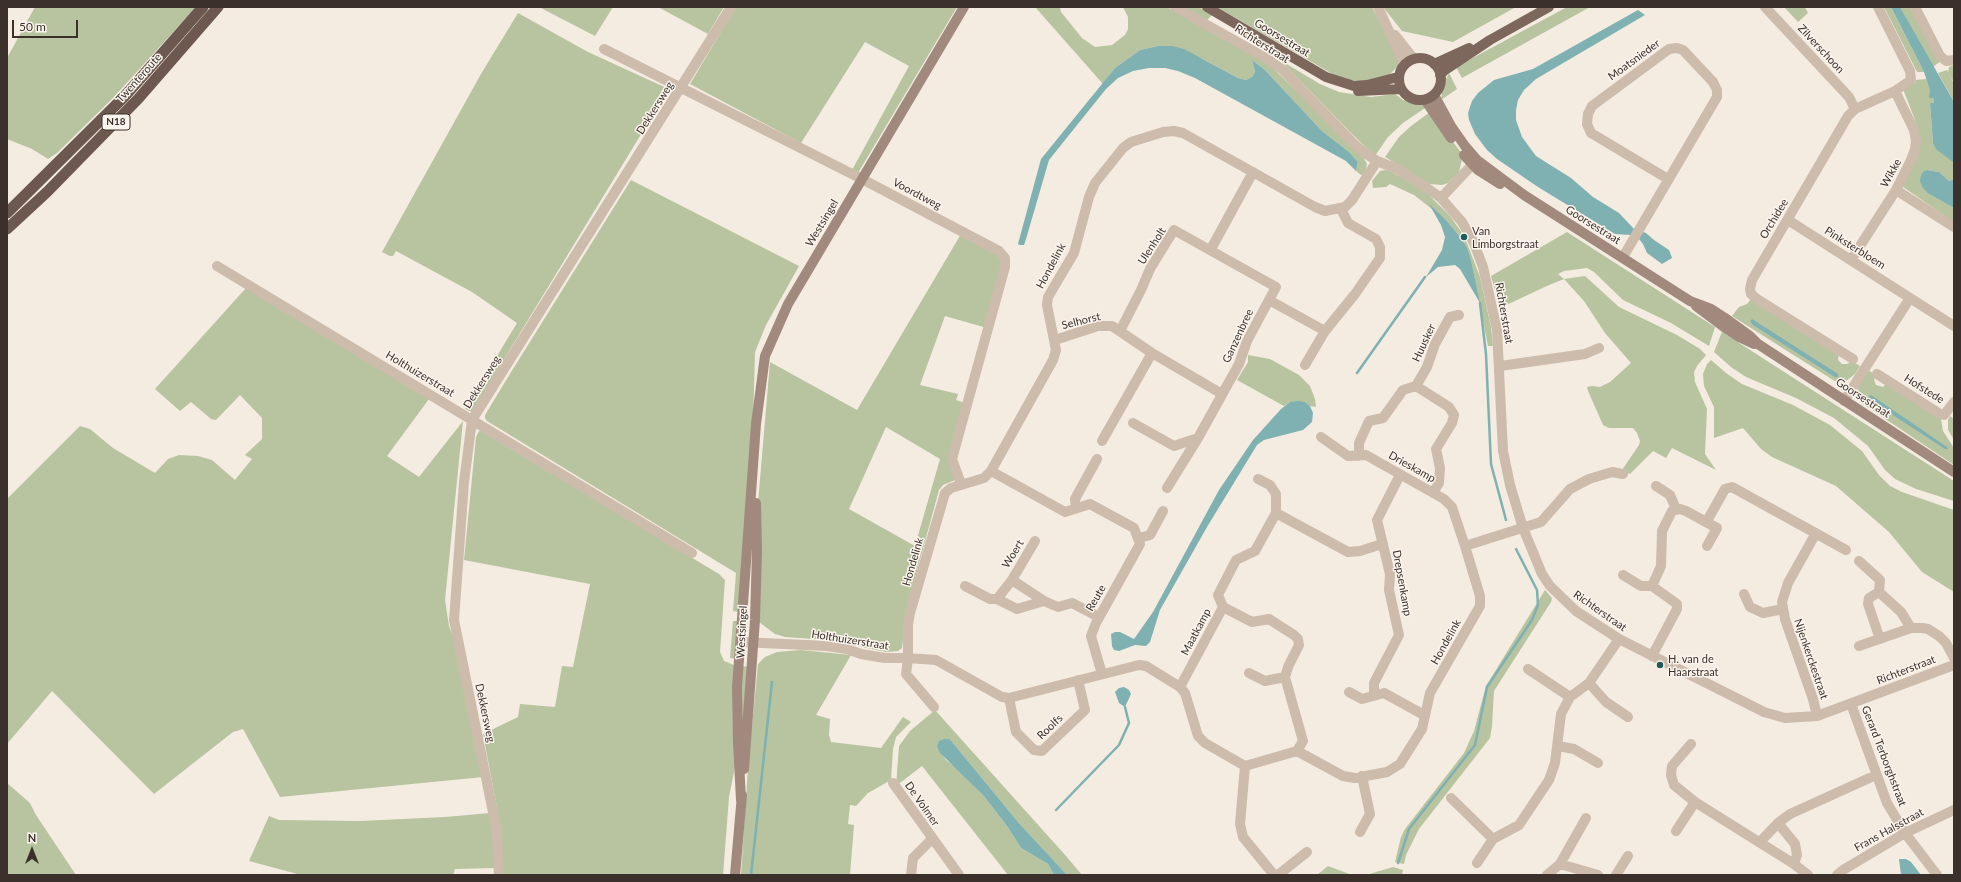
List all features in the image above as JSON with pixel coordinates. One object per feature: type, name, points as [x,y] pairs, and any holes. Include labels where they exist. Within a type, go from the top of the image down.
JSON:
[{"type":"highway","name":"Twenteroute","points":[[7,213],[124,97],[203,7]]},
{"type":"highway","name":"Twenteroute","points":[[7,230],[47,192],[138,99],[218,7]]},
{"type":"main road","name":"Goorsestraat","points":[[1207,7],[1326,77],[1334,84],[1352,91],[1401,89]]},
{"type":"main road","points":[[1440,75],[1445,70],[1490,40],[1549,7]]},
{"type":"main road","name":"Westsingel","points":[[742,800],[738,742],[737,687],[753,465],[761,378],[767,350],[788,304],[964,8]]},
{"type":"main road","points":[[1434,64],[1490,40]]},
{"type":"main road","points":[[1414,59],[1427,59],[1434,64],[1440,75],[1440,84],[1434,95],[1425,100],[1411,98],[1401,89],[1398,77],[1404,64],[1414,59]]},
{"type":"main road","name":"Goorsestraat","points":[[1326,77],[1354,86],[1367,85],[1398,77]]},
{"type":"main road","name":"Goorsestraat","points":[[1434,95],[1451,126],[1475,162]]},
{"type":"main road","name":"Goorsestraat","points":[[1425,100],[1459,149],[1475,162],[1524,195],[1690,300],[1711,319],[1729,331],[1752,343],[1758,344],[1954,472]]},
{"type":"main road","name":"Westsingel","points":[[735,875],[754,642],[757,551],[756,494],[753,465]]},
{"type":"street","name":"Dekkersweg","points":[[499,875],[494,817],[456,638],[454,620],[464,482],[472,420],[682,88],[731,7]]},
{"type":"street","name":"Richterstraat","points":[[1175,7],[1266,58],[1283,70],[1352,142],[1377,161],[1397,169],[1441,198],[1468,232],[1484,267],[1497,330],[1502,430],[1506,472],[1523,528],[1540,568],[1550,586],[1576,611],[1619,639],[1652,656],[1764,712],[1785,718],[1817,716],[1954,665]]},
{"type":"street","points":[[1378,7],[1404,64]]},
{"type":"street","name":"Zilverschoon","points":[[1766,7],[1849,97],[1856,109]]},
{"type":"street","name":"Orchidee","points":[[1853,358],[1751,294],[1750,289],[1752,280],[1842,125],[1856,109],[1895,91],[1911,80],[1910,70],[1878,7]]},
{"type":"street","points":[[1915,7],[1940,56],[1950,60]]},
{"type":"street","points":[[1386,22],[1414,59]]},
{"type":"street","name":"Moatsnieder","points":[[1623,257],[1668,178],[1717,97],[1717,90],[1713,82],[1683,50],[1677,48],[1669,49],[1592,106],[1587,119],[1587,124],[1591,133],[1668,178]]},
{"type":"street","name":"Voordtweg","points":[[604,49],[999,250],[1005,258],[1005,267],[996,306],[952,459],[961,484]]},
{"type":"street","name":"Wikke","points":[[1851,260],[1896,190],[1911,160],[1916,141],[1911,123],[1895,91]]},
{"type":"street","name":"Hondelink","points":[[934,707],[906,674],[908,658],[908,624],[945,493],[951,488],[961,484],[984,478],[991,471],[1053,360],[1056,350],[1047,305],[1048,296],[1074,253],[1089,197],[1095,182],[1123,148],[1136,140],[1174,131],[1183,133],[1315,207],[1325,211],[1340,209]]},
{"type":"street","points":[[1305,365],[1325,331],[1355,294],[1380,258],[1380,247],[1376,239],[1348,223],[1340,209],[1345,207],[1352,200],[1377,161]]},
{"type":"street","points":[[1441,198],[1475,162]]},
{"type":"street","points":[[1211,249],[1253,172]]},
{"type":"street","points":[[1896,190],[1954,228]]},
{"type":"street","name":"Pinksterbloem","points":[[1788,220],[1954,326]]},
{"type":"street","name":"Ulenholt","points":[[1120,331],[1142,290],[1150,269],[1174,230],[1211,249],[1276,287],[1270,300]]},
{"type":"street","name":"Holthuizerstraat","points":[[217,266],[692,553]]},
{"type":"street","points":[[1844,401],[1910,298]]},
{"type":"street","points":[[1270,300],[1325,331]]},
{"type":"street","name":"Ganzenbree","points":[[1167,488],[1198,438],[1239,364],[1247,341],[1270,300]]},
{"type":"street","name":"Huusker","points":[[1416,386],[1427,367],[1435,344],[1450,317],[1459,316]]},
{"type":"street","name":"Selhorst","points":[[1055,340],[1098,326],[1112,326],[1152,353],[1222,394]]},
{"type":"street","points":[[1500,366],[1585,354],[1599,348]]},
{"type":"street","points":[[1102,441],[1152,353]]},
{"type":"street","name":"Hofstede","points":[[1877,374],[1940,414],[1944,415],[1954,402]]},
{"type":"street","points":[[1359,456],[1359,443],[1370,421],[1383,418],[1403,390],[1416,386],[1449,407],[1454,415],[1452,423],[1436,449],[1440,468],[1439,483],[1433,493]]},
{"type":"street","points":[[1133,423],[1174,446],[1198,438]]},
{"type":"street","name":"Drieskamp","points":[[1321,437],[1348,456],[1366,455],[1444,499],[1452,507],[1465,546]]},
{"type":"street","points":[[1076,508],[1075,499],[1097,459]]},
{"type":"street","points":[[991,471],[1065,512],[1090,504],[1134,528],[1139,538],[1150,536],[1163,511]]},
{"type":"street","points":[[1465,546],[1541,522],[1570,489],[1589,479],[1612,472],[1623,474]]},
{"type":"street","name":"Drepsenkamp","points":[[1374,696],[1374,683],[1400,635],[1389,590],[1390,574],[1377,520],[1400,475]]},
{"type":"street","points":[[1258,479],[1270,485],[1276,494],[1276,513],[1348,552],[1360,551],[1382,544]]},
{"type":"street","points":[[1656,486],[1670,495],[1676,509]]},
{"type":"street","points":[[1707,521],[1725,489],[1732,487],[1846,550]]},
{"type":"street","points":[[1652,586],[1661,566],[1662,531],[1672,510],[1686,510],[1717,528],[1707,546]]},
{"type":"street","name":"Maatkamp","points":[[1180,687],[1223,607],[1218,595],[1236,560],[1255,551],[1276,513]]},
{"type":"street","name":"Nijenkerckestraat","points":[[1816,533],[1788,583],[1782,602],[1817,716]]},
{"type":"street","name":"Reute","points":[[1102,674],[1091,636],[1099,617],[1140,544],[1139,538]]},
{"type":"street","name":"Woert","points":[[997,599],[1012,580],[1035,541]]},
{"type":"street","name":"Hondelink","points":[[1297,751],[1343,776],[1355,778],[1387,772],[1400,764],[1422,729],[1430,693],[1480,606],[1480,596],[1465,546]]},
{"type":"street","points":[[1859,561],[1880,580],[1879,592]]},
{"type":"street","points":[[1623,576],[1641,586],[1652,586],[1678,604],[1677,610],[1652,656]]},
{"type":"street","name":"Woert","points":[[1012,580],[1058,607],[1072,603],[1099,617]]},
{"type":"street","points":[[965,586],[990,599],[997,599],[1017,609],[1044,600]]},
{"type":"street","points":[[1879,592],[1901,612],[1911,628]]},
{"type":"street","points":[[1879,592],[1869,598],[1868,604],[1880,638]]},
{"type":"street","name":"Nijenkerckestraat","points":[[1744,594],[1750,607],[1763,613],[1783,609]]},
{"type":"street","points":[[908,658],[936,660],[1002,697],[1009,698],[1139,665],[1146,666],[1180,687],[1186,693],[1198,736],[1205,743],[1244,766],[1297,751],[1303,741],[1285,677],[1288,667],[1299,645],[1298,639],[1269,620],[1252,622],[1223,607]]},
{"type":"street","points":[[1859,646],[1911,628],[1928,629],[1946,643],[1954,658]]},
{"type":"street","points":[[1477,863],[1493,839],[1519,825],[1549,780],[1558,746],[1561,714],[1570,697],[1589,683],[1619,639]]},
{"type":"street","name":"Holthuizerstraat","points":[[741,642],[827,646],[884,658],[908,658]]},
{"type":"street","points":[[1528,669],[1570,697]]},
{"type":"street","points":[[1249,673],[1265,682],[1285,677]]},
{"type":"street","name":"Roolfs","points":[[1009,698],[1016,732],[1034,750],[1042,751],[1085,710],[1078,680]]},
{"type":"street","points":[[1589,683],[1606,702],[1628,717]]},
{"type":"street","points":[[1349,692],[1362,699],[1384,694],[1424,715]]},
{"type":"street","name":"Gerard Terborghstraat","points":[[1851,704],[1887,802],[1905,833],[1937,875]]},
{"type":"street","points":[[1691,744],[1672,766],[1671,775],[1674,784],[1695,802],[1760,842],[1808,875]]},
{"type":"street","points":[[1558,746],[1574,749],[1598,763]]},
{"type":"street","points":[[1244,766],[1240,824],[1243,837],[1274,875]]},
{"type":"street","points":[[1760,842],[1778,823],[1790,814],[1876,775]]},
{"type":"street","points":[[1360,832],[1370,814],[1362,776]]},
{"type":"street","name":"De Volmer","points":[[892,784],[959,875]]},
{"type":"street","points":[[1451,798],[1493,839]]},
{"type":"street","points":[[1676,831],[1695,802]]},
{"type":"street","name":"Frans Halsstraat","points":[[1836,875],[1905,833],[1954,810]]},
{"type":"street","points":[[1550,874],[1560,864],[1586,818]]},
{"type":"street","points":[[1778,823],[1795,844],[1797,855],[1794,864]]},
{"type":"street","name":"De Volmer","points":[[912,875],[913,858],[932,839]]},
{"type":"street","points":[[1278,875],[1307,852]]},
{"type":"street","points":[[1616,875],[1628,856]]},
{"type":"street","points":[[1560,864],[1598,875]]},
{"type":"green space","points":[[35,7],[196,7],[114,97],[57,153],[48,159],[32,149],[7,139],[7,58]]},
{"type":"green space","points":[[539,7],[613,7],[595,36]]},
{"type":"green space","points":[[658,7],[724,7],[708,34]]},
{"type":"green space","points":[[736,7],[957,7],[858,173],[852,170],[909,66],[865,42],[801,143],[690,84]]},
{"type":"green space","points":[[1035,7],[1060,7],[1061,12],[1082,38],[1095,47],[1112,45],[1125,35],[1128,29],[1128,17],[1123,7],[1167,7],[1249,52],[1273,68],[1362,155],[1367,164],[1365,174],[1361,175],[1356,171],[1358,162],[1349,152],[1322,131],[1265,70],[1252,60],[1255,72],[1252,77],[1246,80],[1238,78],[1203,59],[1158,46],[1140,50],[1115,68],[1103,84]]},
{"type":"green space","points":[[1184,7],[1199,7],[1212,15],[1207,20]]},
{"type":"green space","points":[[1217,7],[1372,7],[1398,55],[1399,65],[1389,75],[1365,82],[1341,79]]},
{"type":"green space","points":[[1383,7],[1516,7],[1453,42],[1402,31]]},
{"type":"green space","points":[[1567,7],[1590,7],[1462,78],[1456,67]]},
{"type":"green space","points":[[1784,7],[1805,7],[1808,13],[1798,22]]},
{"type":"green space","points":[[1884,7],[1891,7],[1924,72],[1917,72]]},
{"type":"green space","points":[[1900,7],[1913,7],[1942,60],[1933,67]]},
{"type":"green space","points":[[518,13],[588,52],[671,90],[668,90],[472,412],[465,409],[517,323],[472,292],[396,251],[393,256],[382,252],[481,74]]},
{"type":"green space","points":[[1280,60],[1320,84],[1339,92],[1371,97],[1395,94],[1403,100],[1412,103],[1420,102],[1425,108],[1403,123],[1388,137],[1375,156]]},
{"type":"green space","points":[[1954,65],[1954,82],[1948,73],[1954,83],[1954,102],[1938,73],[1947,70],[1948,72],[1949,67]]},
{"type":"green space","points":[[1449,73],[1457,89],[1441,100],[1443,86]]},
{"type":"green space","points":[[1926,79],[1934,97],[1934,103],[1930,103],[1933,143],[1954,163],[1954,179],[1949,181],[1939,172],[1927,170],[1929,194],[1954,208],[1954,222],[1903,187],[1917,133],[1915,120],[1903,89],[1916,82],[1916,80]]},
{"type":"green space","points":[[1430,112],[1463,155],[1459,172],[1448,183],[1442,185],[1429,184],[1385,157],[1399,137]]},
{"type":"green space","points":[[1380,171],[1390,171],[1425,191],[1450,216],[1460,230],[1467,243],[1480,277],[1491,327],[1493,346],[1488,346],[1471,260],[1461,238],[1446,220],[1414,195],[1390,184],[1386,187],[1373,188],[1372,181]]},
{"type":"green space","points":[[631,180],[799,266],[766,325],[755,352],[753,423],[740,612],[733,611],[736,573],[487,421],[485,418],[485,415],[508,377]]},
{"type":"green space","points":[[1567,232],[1715,327],[1709,346],[1671,323],[1623,300],[1594,272],[1587,268],[1564,271],[1558,274],[1564,279],[1500,308],[1491,276]]},
{"type":"green space","points":[[961,234],[998,252],[1004,263],[987,328],[945,316],[920,385],[958,394],[956,400],[965,403],[950,458],[955,480],[943,485],[939,490],[906,611],[902,648],[898,651],[886,652],[828,640],[785,637],[775,634],[759,622],[758,503],[770,362],[857,410]],"holes":[[[886,427],[940,459],[915,546],[849,509]]]},
{"type":"green space","points":[[1585,276],[1619,307],[1677,335],[1700,349],[1706,355],[1694,372],[1695,382],[1707,409],[1705,454],[1716,470],[1672,448],[1666,458],[1653,451],[1630,474],[1622,470],[1639,445],[1640,441],[1637,433],[1633,428],[1609,428],[1603,425],[1587,387],[1600,387],[1610,382],[1631,363],[1605,333],[1584,301],[1564,279]]},
{"type":"green space","points":[[246,288],[429,399],[387,456],[419,477],[463,421],[445,600],[449,626],[456,645],[483,777],[280,797],[243,729],[233,732],[154,794],[52,691],[7,744],[7,499],[80,426],[90,429],[113,448],[155,473],[168,459],[179,455],[198,456],[212,460],[235,480],[252,459],[245,455],[262,439],[262,418],[240,395],[216,420],[211,419],[191,402],[180,411],[155,389]]},
{"type":"green space","points":[[1752,298],[1839,353],[1838,360],[1842,364],[1847,364],[1852,361],[1860,366],[1855,374],[1841,385],[1732,316],[1739,307],[1747,304]]},
{"type":"green space","points":[[1722,332],[1954,481],[1954,501],[1916,489],[1895,479],[1885,470],[1868,446],[1834,418],[1796,398],[1746,377],[1731,367],[1714,352]]},
{"type":"green space","points":[[1248,355],[1270,359],[1299,375],[1310,386],[1315,399],[1316,407],[1310,406],[1305,402],[1290,402],[1284,406],[1237,380],[1248,362]]},
{"type":"green space","points":[[1711,360],[1742,384],[1793,405],[1830,425],[1862,451],[1879,475],[1890,486],[1902,492],[1954,510],[1954,592],[1922,572],[1889,532],[1836,486],[1772,457],[1761,449],[1743,428],[1714,438],[1714,407],[1704,386],[1703,374],[1707,364]]},
{"type":"green space","points":[[1868,370],[1876,375],[1874,380],[1876,385],[1883,387],[1887,383],[1941,419],[1943,431],[1954,448],[1954,465],[1863,404],[1859,397],[1858,389],[1860,381]]},
{"type":"green space","points":[[1950,416],[1954,419],[1954,440],[1948,430],[1948,420]]},
{"type":"green space","points":[[479,431],[719,574],[725,580],[720,652],[724,661],[736,666],[736,762],[729,797],[723,875],[501,875],[497,808],[483,734],[518,717],[520,704],[555,707],[562,666],[573,667],[590,584],[464,560],[476,437]]},
{"type":"green space","points":[[1545,590],[1552,598],[1551,602],[1494,691],[1490,738],[1419,829],[1406,855],[1404,864],[1395,862],[1401,837],[1405,829],[1464,753],[1474,731],[1486,686]]},
{"type":"green space","points":[[733,621],[740,621],[737,659],[730,658]]},
{"type":"green space","points":[[801,650],[851,655],[816,715],[830,719],[829,735],[831,742],[881,748],[903,717],[911,722],[896,737],[893,749],[891,780],[868,793],[856,806],[850,805],[848,824],[854,825],[850,875],[741,875],[748,767],[758,664],[765,657],[777,652]]},
{"type":"green space","points":[[741,666],[749,667],[743,752]]},
{"type":"green space","points":[[935,710],[1082,875],[1067,875],[1018,822],[953,743],[937,747],[946,760],[959,770],[983,795],[1007,826],[1021,848],[1048,864],[1054,875],[1008,875],[922,766],[896,786],[899,746],[910,731]]},
{"type":"green space","points":[[7,783],[30,803],[36,815],[76,875],[7,875]]},
{"type":"green space","points":[[490,813],[494,837],[495,868],[455,869],[453,875],[301,875],[249,861],[269,816],[279,820],[360,821],[445,817]]},
{"type":"green space","points":[[1328,866],[1352,875],[1317,875]]},
{"type":"green space","points":[[1393,867],[1403,870],[1402,875],[1366,875]]},
{"type":"water","points":[[1891,7],[1900,7],[1954,102],[1954,163],[1936,149],[1933,143],[1930,103],[1934,103],[1934,98],[1929,98],[1930,90],[1924,72]]},
{"type":"water","points":[[1638,10],[1645,15],[1536,79],[1524,90],[1518,100],[1516,120],[1522,137],[1536,156],[1571,178],[1593,197],[1619,213],[1634,229],[1646,233],[1669,250],[1672,258],[1662,264],[1647,253],[1639,239],[1631,235],[1615,234],[1538,187],[1497,159],[1487,150],[1475,134],[1469,120],[1468,113],[1472,101],[1478,93],[1494,80],[1533,69]]},
{"type":"water","points":[[1158,46],[1172,46],[1184,49],[1238,78],[1246,80],[1252,77],[1255,72],[1252,60],[1265,70],[1322,131],[1349,152],[1358,162],[1356,171],[1346,161],[1195,78],[1178,71],[1165,68],[1149,68],[1133,71],[1118,78],[1106,89],[1049,160],[1024,245],[1018,244],[1041,159],[1115,68],[1140,50]]},
{"type":"water","points":[[1927,170],[1939,172],[1949,181],[1954,179],[1954,208],[1929,194],[1923,188],[1920,181],[1921,175]]},
{"type":"water","points":[[1429,204],[1446,220],[1467,248],[1480,303],[1460,269],[1455,265],[1438,267],[1426,277],[1442,250],[1445,237],[1441,225]]},
{"type":"water","points":[[1752,319],[1838,374],[1838,377],[1835,377],[1753,325],[1750,321]]},
{"type":"water","points":[[1871,395],[1948,449],[1945,449],[1896,417],[1871,399],[1869,397]]},
{"type":"water","points":[[1290,402],[1305,402],[1310,406],[1313,413],[1312,422],[1303,430],[1264,440],[1257,445],[1207,527],[1160,610],[1150,642],[1146,646],[1135,645],[1119,651],[1114,650],[1112,646],[1111,634],[1120,632],[1134,639],[1153,612],[1219,490],[1253,440],[1281,409]]},
{"type":"water","points":[[1124,687],[1129,690],[1131,694],[1125,707],[1119,703],[1115,692],[1119,688]]},
{"type":"water","points":[[949,739],[953,743],[1018,822],[1067,875],[1054,875],[1048,864],[1021,848],[1007,826],[983,795],[940,753],[937,747],[939,741]]},
{"type":"water","points":[[1899,859],[1906,859],[1911,862],[1921,875],[1901,875]]},
{"type":"waterway","points":[[1357,373],[1425,277]]},
{"type":"waterway","points":[[1480,303],[1486,354],[1491,464],[1506,520]]},
{"type":"waterway","points":[[1398,863],[1409,829],[1475,745],[1487,687],[1532,620],[1538,605],[1537,590],[1516,549]]},
{"type":"waterway","points":[[751,875],[772,682]]},
{"type":"waterway","points":[[1056,810],[1119,745],[1129,723],[1125,707]]},
{"type":"place","name":"Van Limborgstraat","points":[[1464,237]]},
{"type":"place","name":"H. van de Haarstraat","points":[[1660,665]]}]
